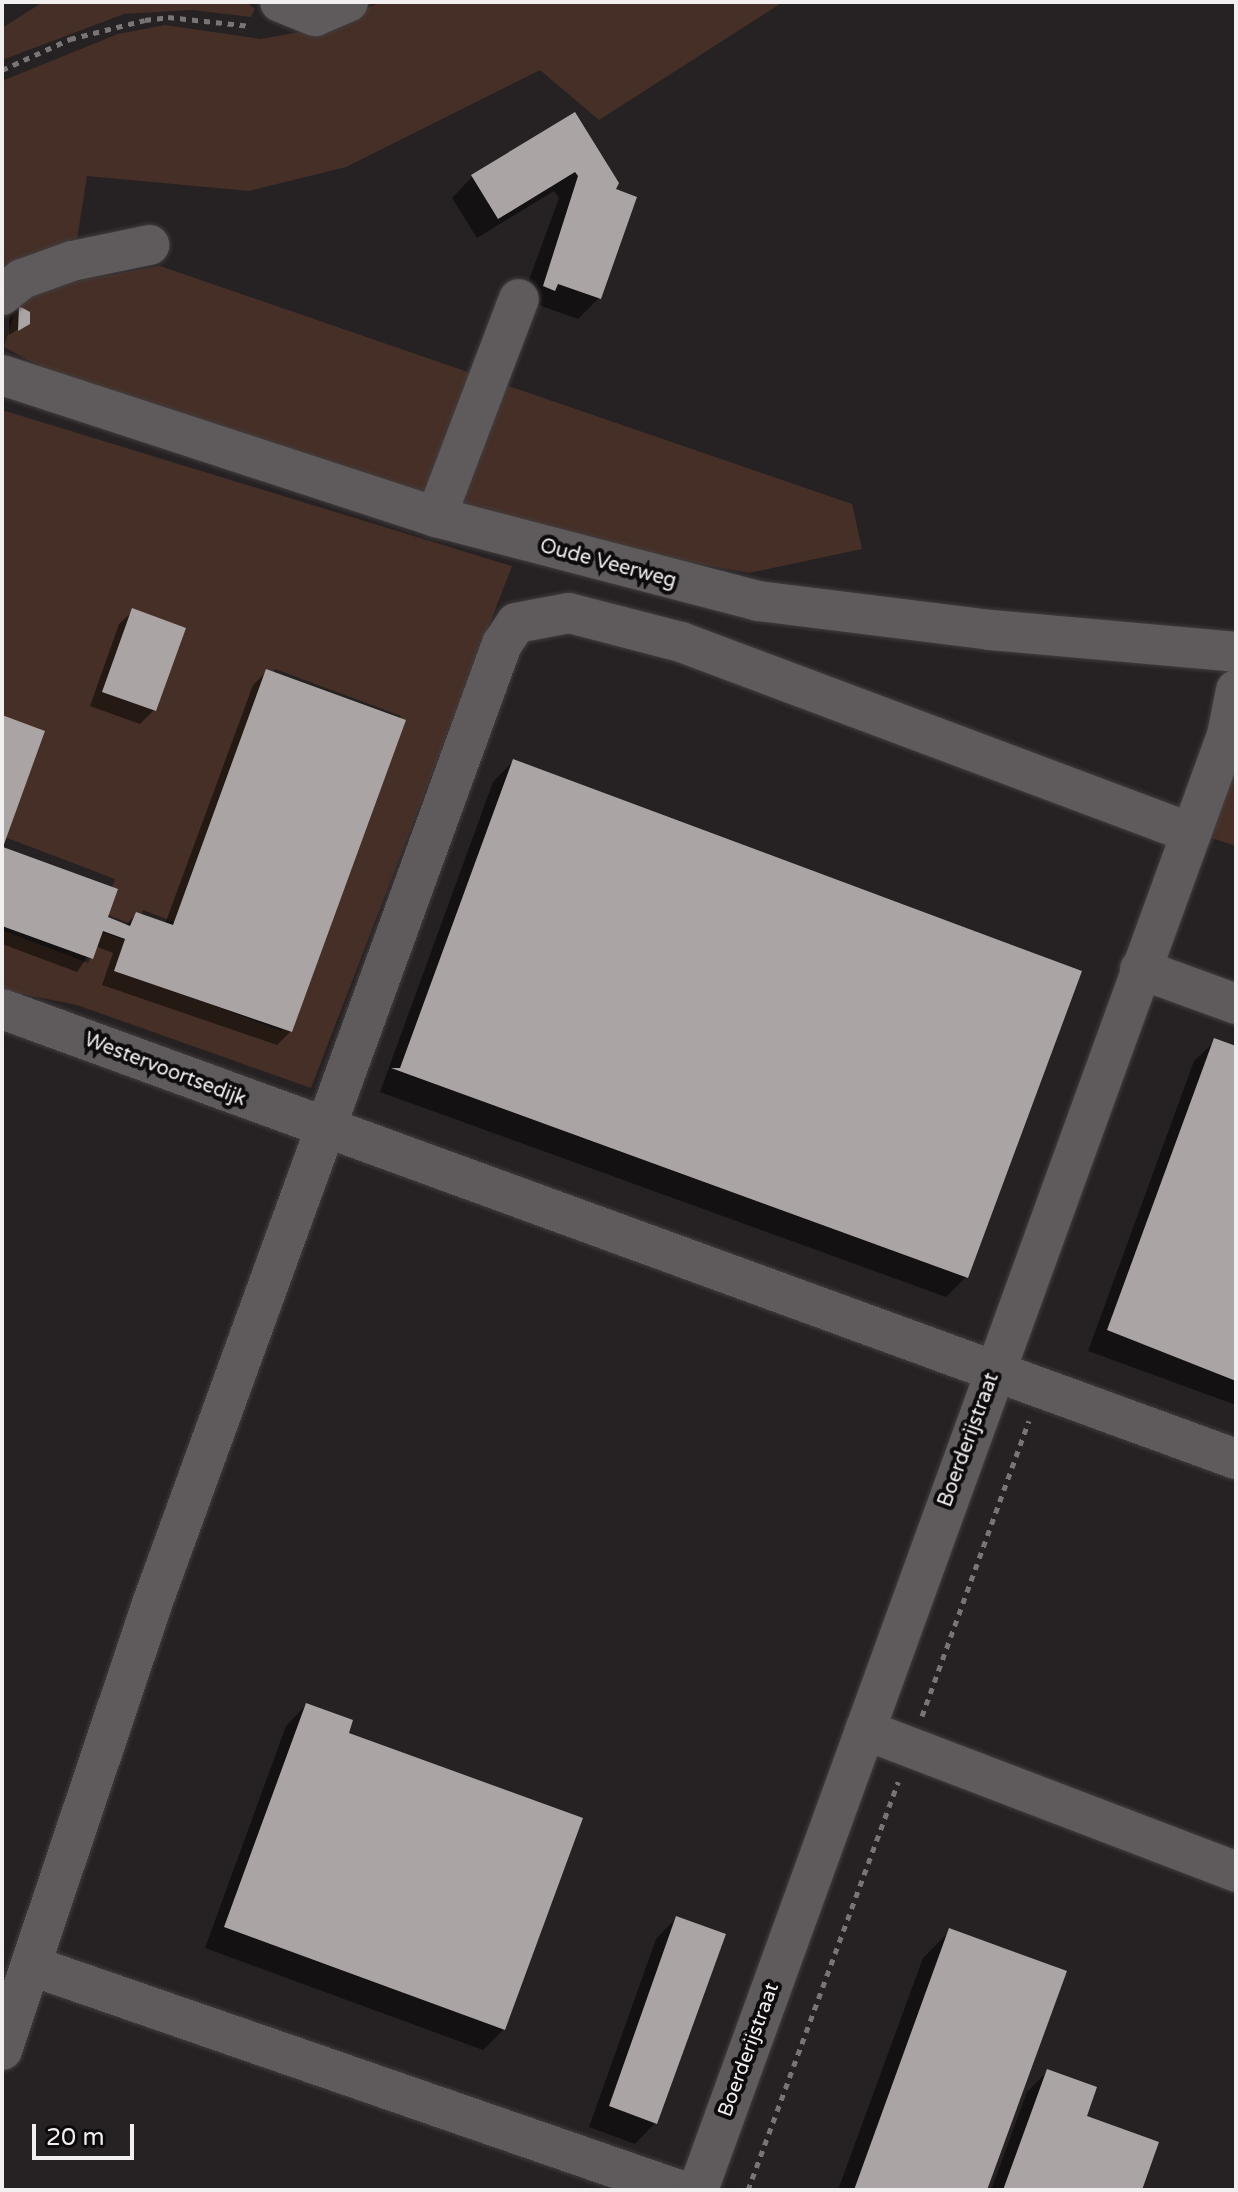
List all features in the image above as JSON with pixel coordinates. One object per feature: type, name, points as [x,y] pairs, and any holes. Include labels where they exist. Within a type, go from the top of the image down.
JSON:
[{"type":"street","points":[[2,295],[22,279],[72,261],[149,245]]},
{"type":"street","points":[[436,517],[519,299]]},
{"type":"street","name":"Oude Veerweg","points":[[2,375],[436,517],[758,601],[991,630],[1236,652]]},
{"type":"street","points":[[2,2050],[156,1593],[328,1132],[502,644],[516,623],[569,613],[681,642],[1191,833]]},
{"type":"street","name":"Boerderijstraat","points":[[698,2190],[1140,969],[1231,735],[1236,690]]},
{"type":"street","points":[[1140,969],[1236,1004]]},
{"type":"street","name":"Westervoortsedijk","points":[[2,1009],[328,1132],[1236,1459]]},
{"type":"street","points":[[865,1730],[1236,1872]]},
{"type":"street","points":[[32,1966],[679,2190]]},
{"type":"path","points":[[2,70],[70,39],[145,20],[168,17],[278,28],[310,5]]},
{"type":"path","points":[[748,2190],[1041,1389]]},
{"type":"shaded area","points":[[43,2],[246,2],[255,9],[251,17],[192,10],[124,14],[2,60],[2,28]]},
{"type":"shaded area","points":[[380,2],[783,2],[599,120],[540,70],[346,167],[249,191],[87,176],[76,246],[2,267],[2,81],[118,34],[165,25],[261,39],[332,26]]},
{"type":"shaded area","points":[[160,266],[852,504],[862,549],[749,573],[606,547],[207,429],[37,365],[4,347],[13,318],[32,289]]},
{"type":"shaded area","points":[[2,410],[512,566],[311,1088],[77,1005],[2,990],[2,930],[88,963],[100,931],[130,942],[120,971],[282,1031],[401,716],[275,669],[179,924],[143,910],[136,926],[103,913],[115,879],[2,836]]},
{"type":"shaded area","points":[[1236,770],[1236,846],[1199,834],[1208,809]]},
{"type":"building","points":[[575,112],[619,183],[616,189],[637,197],[601,299],[558,284],[555,291],[543,286],[578,176],[575,172],[498,219],[471,175]]},
{"type":"building","points":[[19,306],[30,312],[30,324],[18,331]]},
{"type":"building","points":[[132,608],[186,628],[156,711],[102,692]]},
{"type":"building","points":[[266,669],[406,720],[292,1032],[114,971],[125,939],[103,931],[93,959],[2,926],[2,715],[45,731],[3,847],[118,889],[108,917],[130,926],[136,912],[173,925]]},
{"type":"building","points":[[513,759],[1082,971],[968,1278],[391,1068],[400,1068]]},
{"type":"building","points":[[1214,1038],[1236,1046],[1236,1381],[1107,1330]]},
{"type":"building","points":[[306,1703],[353,1720],[349,1733],[583,1818],[505,2030],[224,1927]]},
{"type":"building","points":[[676,1916],[726,1934],[657,2124],[609,2106]]},
{"type":"building","points":[[949,1928],[1067,1971],[987,2190],[854,2190]]},
{"type":"building","points":[[1047,2069],[1097,2087],[1087,2116],[1159,2142],[1142,2190],[1003,2190]]}]
